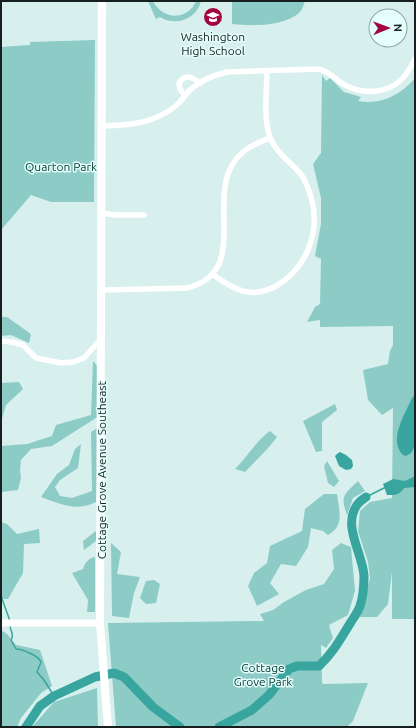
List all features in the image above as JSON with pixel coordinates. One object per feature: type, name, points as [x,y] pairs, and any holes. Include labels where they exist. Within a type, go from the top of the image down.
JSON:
[{"type":"main road","name":"Cottage Grove Avenue Southeast","points":[[102,1],[100,623],[108,727]]},
{"type":"street","points":[[102,126],[131,125],[147,122],[177,104],[192,88],[216,75],[227,72],[318,69],[325,70],[346,86],[369,92],[381,91],[391,87],[403,78],[415,58]]},
{"type":"street","points":[[212,274],[237,290],[258,292],[268,290],[286,279],[297,268],[306,254],[311,242],[314,218],[313,205],[309,190],[303,178],[283,156],[270,138],[266,115],[267,71]]},
{"type":"street","points":[[185,96],[178,83],[182,78],[186,76],[192,77],[200,83]]},
{"type":"street","points":[[102,290],[187,288],[202,283],[212,274],[219,264],[224,251],[224,192],[226,178],[232,165],[242,152],[252,145],[270,138]]},
{"type":"street","points":[[102,213],[126,216],[144,215]]},
{"type":"street","points":[[1,341],[12,342],[23,346],[36,358],[61,363],[73,362],[84,358],[102,338]]},
{"type":"street","points":[[1,623],[100,623]]},
{"type":"green space","points":[[148,1],[153,1],[162,12],[175,16],[187,12],[192,8],[196,1],[201,1],[199,7],[190,17],[185,20],[172,21],[160,17],[156,19]]},
{"type":"green space","points":[[232,1],[305,1],[300,12],[293,17],[277,23],[249,25],[232,24]]},
{"type":"green space","name":"Quarton Park","points":[[95,40],[94,202],[51,202],[31,195],[1,230],[1,47],[30,45],[30,42]]},
{"type":"green space","points":[[322,75],[326,81],[330,78],[344,92],[361,97],[358,101],[366,102],[382,100],[397,94],[415,78],[415,619],[392,619],[392,572],[388,604],[377,617],[360,617],[370,578],[368,562],[358,531],[360,511],[370,502],[392,498],[393,408],[382,415],[368,400],[363,370],[388,364],[390,351],[393,345],[393,326],[320,327],[320,320],[307,322],[315,307],[320,304],[321,259],[315,256],[321,224],[321,198],[313,164],[321,153]]},
{"type":"green space","points":[[1,317],[7,317],[31,334],[29,343],[11,335],[1,336]]},
{"type":"green space","points":[[93,361],[98,367],[99,416],[52,446],[31,449],[21,460],[21,478],[18,490],[1,492],[1,446],[27,444],[52,436],[56,425],[91,415]]},
{"type":"green space","points":[[19,382],[23,389],[6,405],[1,422],[1,383]]},
{"type":"green space","points":[[335,404],[337,410],[322,422],[322,451],[316,452],[303,421]]},
{"type":"green space","points":[[99,427],[96,502],[89,505],[75,507],[41,497],[57,474],[69,465],[75,449],[81,444],[78,468],[60,480],[55,487],[60,496],[72,498],[92,491],[91,432]]},
{"type":"green space","points":[[270,431],[277,437],[269,447],[245,472],[235,469],[260,439]]},
{"type":"green space","points":[[327,461],[339,481],[334,487],[328,483],[324,466]]},
{"type":"green space","points":[[358,481],[365,491],[353,498],[347,515],[344,499],[349,489]]},
{"type":"green space","points":[[324,494],[337,494],[340,517],[337,527],[328,535],[323,531],[311,528],[308,547],[296,566],[281,564],[270,583],[279,594],[257,606],[248,586],[254,573],[267,563],[270,546],[302,531],[305,509]]},
{"type":"green space","points":[[1,522],[7,524],[17,534],[39,529],[40,543],[24,544],[23,573],[8,599],[1,599]]},
{"type":"green space","points":[[96,531],[96,541],[84,550],[83,541]]},
{"type":"green space","points":[[111,543],[121,552],[117,574],[140,577],[134,593],[129,618],[112,616]]},
{"type":"green space","name":"Cottage Grove Park","points":[[341,543],[351,547],[355,591],[348,615],[329,625],[333,638],[326,648],[321,645],[322,682],[323,684],[368,683],[353,721],[347,727],[116,727],[108,623],[264,621],[260,614],[273,610],[306,590],[324,584],[334,569],[332,550]]},
{"type":"green space","points":[[95,557],[95,612],[87,612],[88,600],[72,573],[83,569],[90,558]]},
{"type":"green space","points":[[154,580],[160,584],[156,603],[146,604],[140,598],[146,581]]},
{"type":"green space","points":[[1,630],[7,634],[16,645],[40,650],[52,686],[41,693],[21,718],[17,727],[1,727]]},
{"type":"green space","points":[[97,688],[98,727],[32,727],[54,702]]},
{"type":"shaded area","points":[[415,395],[415,446],[411,453],[406,456],[403,455],[399,449],[397,435],[402,419],[412,398]]},
{"type":"shaded area","points":[[340,452],[352,460],[353,466],[351,469],[346,470],[339,466],[335,456]]},
{"type":"shaded area","points":[[415,477],[415,487],[404,488],[397,494],[387,495],[383,484],[393,479],[405,481]]},
{"type":"waterway","points":[[366,497],[386,487]]},
{"type":"waterway","points":[[219,727],[252,710],[269,695],[289,669],[297,666],[319,666],[340,640],[358,610],[363,595],[363,567],[354,540],[352,522],[353,513],[357,505],[366,497]]},
{"type":"waterway","points":[[1,596],[10,621]]},
{"type":"waterway","points":[[10,625],[12,634],[11,640],[16,649],[30,653],[40,660],[41,662],[37,672],[54,696]]},
{"type":"waterway","points":[[26,727],[40,706],[54,696],[95,677],[114,673],[124,677],[153,707],[180,727]]},
{"type":"place","name":"Washington High School","points":[[213,17]]}]
